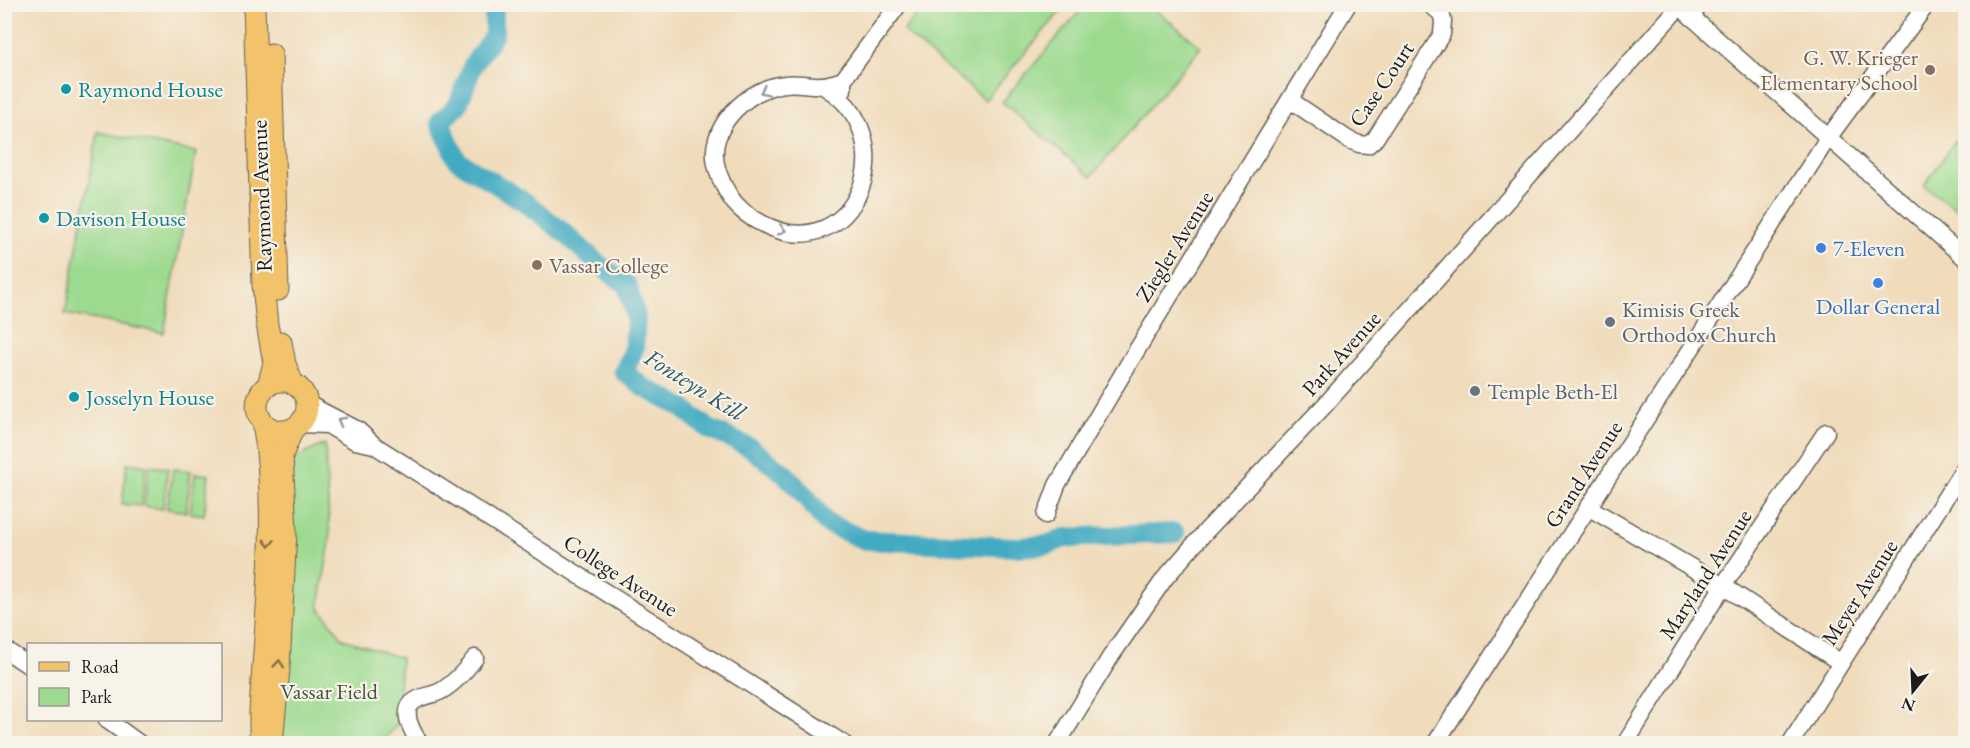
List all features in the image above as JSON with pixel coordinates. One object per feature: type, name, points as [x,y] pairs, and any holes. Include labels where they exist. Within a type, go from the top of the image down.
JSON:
[{"type":"main road","name":"Raymond Avenue","points":[[254,4],[263,285],[274,363],[268,386]]},
{"type":"main road","name":"Raymond Avenue","points":[[269,4],[279,315],[285,363],[293,384]]},
{"type":"main road","points":[[272,744],[279,669],[286,531],[282,455],[296,426],[304,418],[306,403],[302,392],[293,384],[285,382],[268,386],[259,396],[257,403],[259,416],[263,422],[277,431],[296,426]]},
{"type":"main road","points":[[260,744],[271,493],[269,456],[263,422]]},
{"type":"street","points":[[821,85],[845,101],[859,121],[867,155],[862,183],[850,209],[841,219],[810,233],[783,232],[752,219],[741,211],[730,198],[717,168],[715,148],[723,124],[744,102],[770,88],[784,84],[821,85],[843,80],[899,4]]},
{"type":"street","name":"Ziegler Avenue","points":[[1046,515],[1057,485],[1126,367],[1348,4]]},
{"type":"street","name":"Case Court","points":[[1290,100],[1349,140],[1368,145],[1375,139],[1442,34],[1441,13],[1429,4]]},
{"type":"street","name":"Grand Avenue","points":[[1435,744],[1828,138],[1927,4]]},
{"type":"street","points":[[1687,8],[1828,138],[1965,259]]},
{"type":"street","name":"Park Avenue","points":[[1057,744],[1111,656],[1165,578],[1206,531],[1326,405],[1687,8]]},
{"type":"street","points":[[843,80],[845,101]]},
{"type":"street","name":"College Avenue","points":[[306,403],[358,430],[374,445],[844,744]]},
{"type":"street","name":"College Avenue","points":[[296,426],[328,425],[355,441],[374,445]]},
{"type":"street","name":"Maryland Avenue","points":[[1625,744],[1723,586],[1826,432]]},
{"type":"street","name":"Meyer Avenue","points":[[1790,744],[1965,465]]},
{"type":"street","points":[[1588,507],[1723,586],[1840,663]]},
{"type":"street","points":[[4,649],[27,664]]},
{"type":"street","points":[[420,744],[409,725],[408,712],[411,705],[416,700],[439,692],[454,682],[475,658]]},
{"type":"street","points":[[108,721],[140,744]]},
{"type":"green space","points":[[1086,4],[1150,5],[1201,47],[1091,177],[1002,102]]},
{"type":"green space","points":[[925,5],[1066,5],[985,100],[903,31]]},
{"type":"green space","points":[[1965,127],[1965,215],[1924,186]]},
{"type":"green space","points":[[98,132],[196,152],[164,333],[65,314]]},
{"type":"green space","name":"Vassar Field","points":[[325,444],[330,541],[319,607],[343,639],[401,658],[397,725],[381,743],[275,743],[287,462]]},
{"type":"green space","points":[[127,463],[146,466],[141,506],[122,504]]},
{"type":"green space","points":[[149,466],[168,468],[163,509],[144,506]]},
{"type":"green space","points":[[173,469],[191,471],[186,512],[167,509]]},
{"type":"green space","points":[[195,473],[209,475],[204,515],[190,513]]},
{"type":"waterway","name":"Fonteyn Kill","points":[[494,4],[494,35],[473,65],[458,105],[440,122],[457,160],[525,202],[627,285],[636,317],[634,349],[624,372],[643,387],[681,407],[709,429],[749,447],[785,474],[826,523],[865,540],[1017,547],[1047,545],[1064,538],[1175,533]]},
{"type":"place","name":"G. W. Krieger Elementary School","points":[[1930,70]]},
{"type":"place","name":"Raymond House","points":[[66,89]]},
{"type":"place","name":"Davison House","points":[[44,218]]},
{"type":"place","name":"7-Eleven","points":[[1821,248]]},
{"type":"place","name":"Vassar College","points":[[537,265]]},
{"type":"place","name":"Dollar General","points":[[1878,283]]},
{"type":"place","name":"Kimisis Greek Orthodox Church","points":[[1610,322]]},
{"type":"place","name":"Temple Beth-El","points":[[1475,391]]},
{"type":"place","name":"Josselyn House","points":[[74,397]]}]
